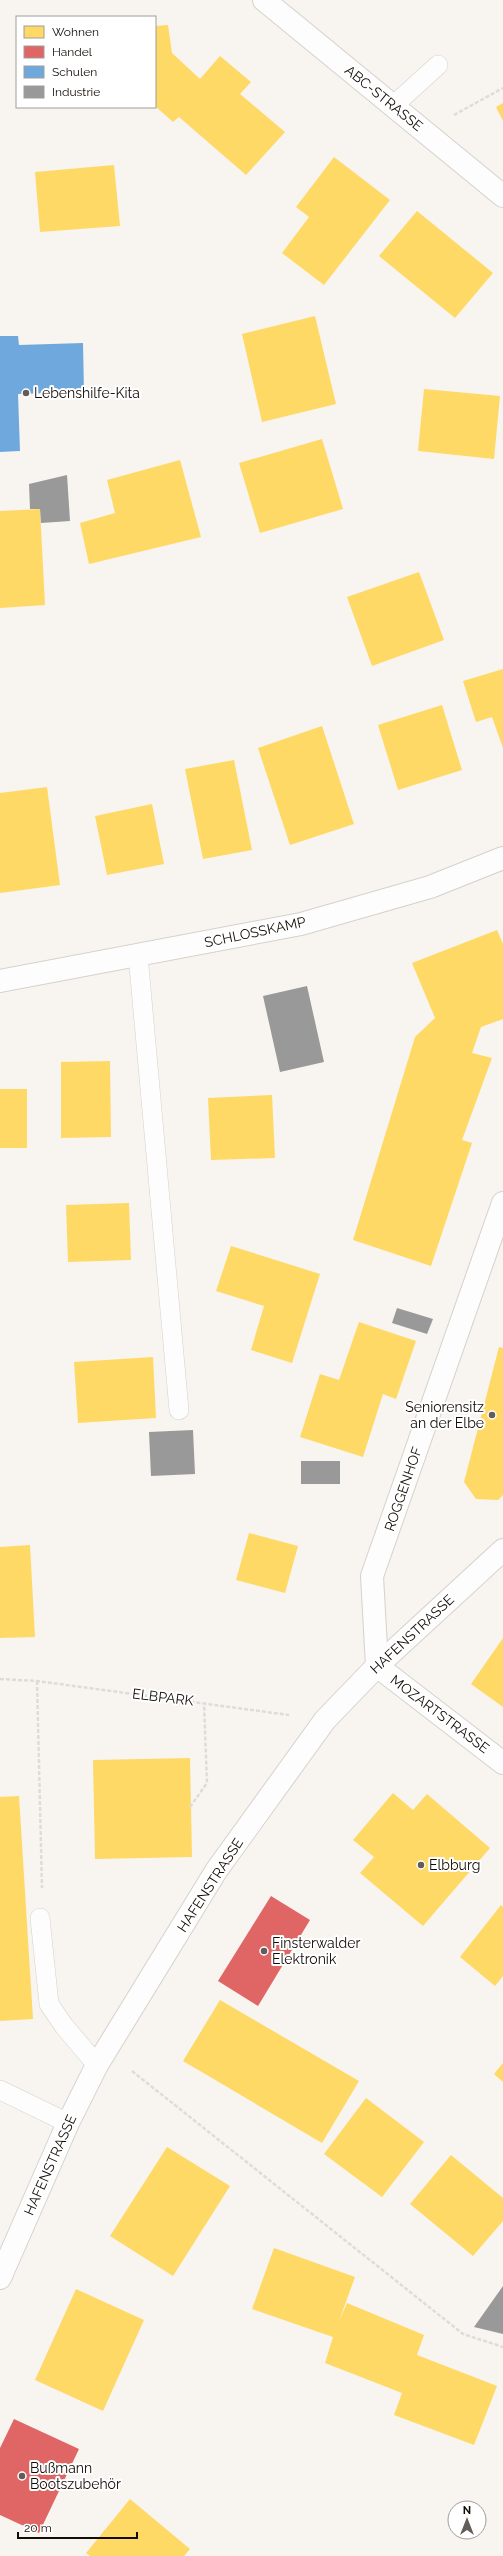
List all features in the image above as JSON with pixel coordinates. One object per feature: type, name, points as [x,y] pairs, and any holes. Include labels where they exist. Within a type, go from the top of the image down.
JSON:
[{"type":"street","name":"ABC-STRASSE","points":[[264,0],[503,196]]},
{"type":"street","name":"SCHLOSSKAMP","points":[[0,981],[301,924],[430,886],[503,858]]},
{"type":"street","name":"ROGGENHOF","points":[[377,1666],[372,1576],[503,1203]]},
{"type":"street","name":"HAFENSTRASSE","points":[[0,2278],[68,2123],[101,2058],[216,1871],[325,1720],[377,1666],[503,1550]]},
{"type":"street","name":"MOZARTSTRASSE","points":[[377,1666],[503,1763]]},
{"type":"lane","points":[[393,106],[438,65]]},
{"type":"lane","points":[[138,955],[179,1410]]},
{"type":"lane","points":[[40,1918],[50,2004],[64,2026],[101,2058]]},
{"type":"lane","points":[[0,2090],[68,2123]]},
{"type":"path","points":[[424,131],[503,88]]},
{"type":"path","name":"ELBPARK","points":[[0,1679],[37,1681],[325,1720]]},
{"type":"path","points":[[36,1891],[42,1891],[37,1681]]},
{"type":"path","points":[[190,1807],[207,1783],[204,1703]]},
{"type":"path","points":[[101,2058],[463,2334],[503,2347]]},
{"type":"building: Wohnen","points":[[168,25],[172,53],[200,79],[220,56],[251,82],[240,94],[285,132],[246,175],[179,117],[173,122],[156,107],[156,26]]},
{"type":"building: Wohnen","points":[[503,103],[503,121],[496,107]]},
{"type":"building: Wohnen","points":[[334,157],[390,200],[324,285],[282,253],[309,217],[296,207]]},
{"type":"building: Wohnen","points":[[114,165],[120,226],[40,232],[35,172]]},
{"type":"building: Wohnen","points":[[417,211],[493,273],[455,318],[379,256]]},
{"type":"building: Wohnen","points":[[315,316],[336,404],[262,422],[242,334]]},
{"type":"building: Wohnen","points":[[424,389],[500,396],[494,459],[418,451]]},
{"type":"building: Wohnen","points":[[322,439],[343,509],[260,533],[239,463]]},
{"type":"building: Wohnen","points":[[180,460],[201,537],[89,564],[80,523],[115,513],[107,480]]},
{"type":"building: Wohnen","points":[[40,509],[45,605],[0,608],[0,511]]},
{"type":"building: Wohnen","points":[[419,572],[444,640],[372,666],[347,597]]},
{"type":"building: Wohnen","points":[[503,669],[503,748],[492,717],[476,722],[463,681]]},
{"type":"building: Wohnen","points":[[442,705],[462,770],[398,790],[378,725]]},
{"type":"building: Wohnen","points":[[322,726],[354,824],[290,845],[258,748]]},
{"type":"building: Wohnen","points":[[234,760],[252,850],[203,859],[185,769]]},
{"type":"building: Wohnen","points":[[47,787],[60,885],[0,893],[0,793]]},
{"type":"building: Wohnen","points":[[152,804],[164,864],[107,875],[95,816]]},
{"type":"building: Wohnen","points":[[497,930],[503,944],[503,1019],[481,1027],[472,1053],[492,1058],[462,1140],[472,1143],[431,1266],[353,1240],[415,1037],[435,1018],[412,963]]},
{"type":"building: Wohnen","points":[[110,1061],[111,1137],[61,1138],[61,1062]]},
{"type":"building: Wohnen","points":[[0,1089],[27,1089],[27,1148],[0,1148]]},
{"type":"building: Wohnen","points":[[272,1095],[275,1158],[211,1160],[208,1098]]},
{"type":"building: Wohnen","points":[[129,1203],[131,1260],[68,1262],[66,1205]]},
{"type":"building: Wohnen","points":[[231,1246],[320,1274],[292,1363],[251,1350],[264,1306],[216,1291]]},
{"type":"building: Wohnen","points":[[359,1322],[416,1341],[396,1399],[383,1394],[363,1457],[300,1437],[320,1374],[339,1380]]},
{"type":"building: Wohnen","name":"Seniorensitz an der Elbe","points":[[499,1347],[503,1348],[503,1495],[498,1500],[476,1499],[464,1482]]},
{"type":"building: Wohnen","points":[[153,1357],[156,1418],[78,1423],[74,1362]]},
{"type":"building: Wohnen","points":[[249,1533],[298,1546],[285,1593],[236,1580]]},
{"type":"building: Wohnen","points":[[30,1545],[35,1637],[0,1638],[0,1547]]},
{"type":"building: Wohnen","points":[[503,1638],[503,1707],[471,1684]]},
{"type":"building: Wohnen","points":[[190,1758],[192,1857],[95,1859],[93,1760]]},
{"type":"building: Wohnen","name":"Elbburg","points":[[393,1793],[413,1810],[427,1794],[490,1848],[423,1926],[360,1873],[374,1857],[353,1840]]},
{"type":"building: Wohnen","points":[[19,1796],[33,2019],[0,2021],[0,1797]]},
{"type":"building: Wohnen","points":[[501,1905],[503,1907],[503,1976],[495,1986],[460,1957]]},
{"type":"building: Wohnen","points":[[220,2000],[359,2081],[322,2143],[183,2061]]},
{"type":"building: Wohnen","points":[[503,2063],[503,2082],[494,2074]]},
{"type":"building: Wohnen","points":[[366,2098],[424,2142],[382,2197],[324,2154]]},
{"type":"building: Wohnen","points":[[167,2147],[230,2186],[173,2276],[110,2236]]},
{"type":"building: Wohnen","points":[[451,2155],[503,2198],[503,2221],[473,2256],[410,2204]]},
{"type":"building: Wohnen","points":[[274,2248],[355,2277],[339,2321],[347,2303],[424,2335],[417,2355],[497,2386],[474,2445],[394,2415],[402,2393],[325,2363],[333,2337],[252,2309]]},
{"type":"building: Wohnen","points":[[76,2289],[144,2320],[103,2411],[35,2380]]},
{"type":"building: Wohnen","points":[[130,2499],[190,2549],[184,2556],[90,2556],[86,2553]]},
{"type":"building: Handel","name":"Finsterwalder Elektronik","points":[[271,1896],[310,1920],[258,2006],[218,1981]]},
{"type":"building: Handel","points":[[14,2419],[79,2449],[39,2533],[0,2515],[0,2448]]},
{"type":"building: Schulen","name":"Lebenshilfe-Kita","points":[[0,336],[18,336],[19,345],[83,343],[84,392],[18,394],[20,451],[0,452]]},
{"type":"building: Industrie","points":[[67,475],[70,521],[41,523],[40,509],[30,509],[29,484]]},
{"type":"building: Industrie","points":[[307,986],[324,1062],[280,1072],[263,996]]},
{"type":"building: Industrie","points":[[397,1308],[433,1319],[427,1334],[392,1323]]},
{"type":"building: Industrie","points":[[193,1430],[195,1474],[151,1476],[149,1432]]},
{"type":"building: Industrie","points":[[301,1461],[340,1461],[340,1484],[301,1484]]},
{"type":"building: Industrie","points":[[503,2286],[503,2334],[474,2327]]},
{"type":"place","name":"Lebenshilfe-Kita","points":[[26,393]]},
{"type":"place","name":"Seniorensitz an der Elbe","points":[[492,1415]]},
{"type":"place","name":"Elbburg","points":[[421,1865]]},
{"type":"place","name":"Finsterwalder Elektronik","points":[[264,1951]]},
{"type":"place","name":"Bußmann Bootszubehör","points":[[22,2476]]}]
